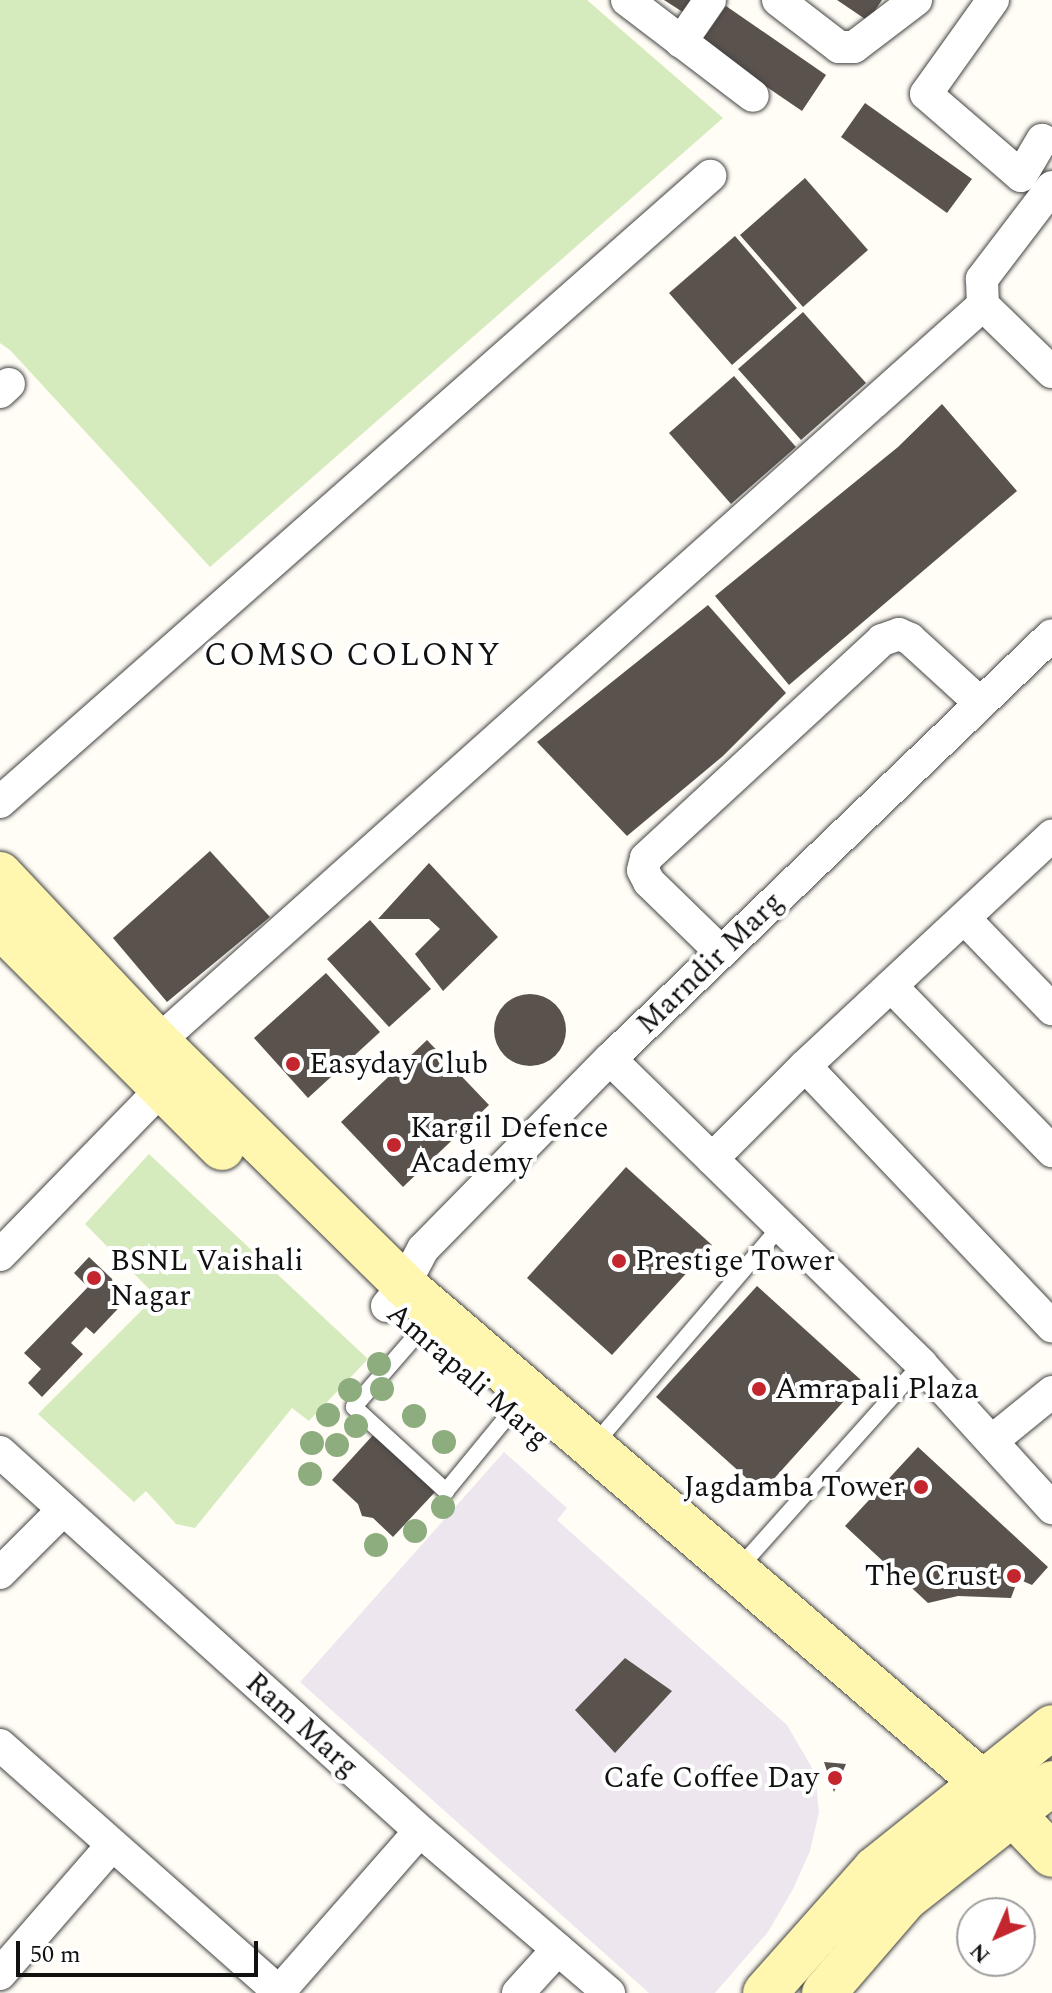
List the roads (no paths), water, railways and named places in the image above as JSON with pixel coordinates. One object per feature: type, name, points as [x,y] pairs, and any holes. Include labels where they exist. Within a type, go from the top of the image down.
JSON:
[{"type":"street","points":[[627,0],[753,96]]},
{"type":"street","points":[[681,42],[710,0]]},
{"type":"street","points":[[778,0],[839,47],[854,47],[916,0]]},
{"type":"street","points":[[993,0],[926,94],[1021,176],[1042,140]]},
{"type":"street","points":[[0,802],[710,176]]},
{"type":"street","points":[[1052,187],[982,279],[983,305],[1052,372]]},
{"type":"street","points":[[0,1255],[159,1065],[983,305]]},
{"type":"street","points":[[721,952],[649,882],[643,870],[646,858],[882,640],[899,634],[910,639],[980,703]]},
{"type":"street","name":"Marndir Marg","points":[[403,1308],[423,1249],[610,1059],[980,703],[1050,643]]},
{"type":"street","points":[[712,1159],[805,1066],[1052,836]]},
{"type":"street","name":"Amrapali Marg","points":[[0,874],[159,1065]]},
{"type":"street","points":[[964,918],[1052,1009]]},
{"type":"street","name":"Amrapali Marg","points":[[0,926],[159,1065],[510,1413],[971,1792]]},
{"type":"street","points":[[891,986],[1052,1151]]},
{"type":"street","points":[[610,1059],[921,1364],[1052,1508]]},
{"type":"street","points":[[805,1066],[1052,1326]]},
{"type":"street","name":"Amrapali Marg","points":[[403,1308],[592,1448],[737,1570],[832,1654],[971,1792]]},
{"type":"street","points":[[993,1440],[1052,1392]]},
{"type":"street","name":"Ram Marg","points":[[0,1452],[420,1831],[609,1993]]},
{"type":"street","points":[[0,1573],[63,1510]]},
{"type":"street","points":[[765,1993],[875,1869],[1052,1727]]},
{"type":"street","points":[[0,1745],[279,1992],[420,1831]]},
{"type":"street","points":[[824,1993],[906,1898],[1052,1783]]},
{"type":"street","points":[[971,1792],[1052,1876]]},
{"type":"street","points":[[1003,1823],[1052,1855]]},
{"type":"street","points":[[0,1974],[112,1845]]},
{"type":"street","points":[[518,1993],[558,1949]]},
{"type":"lane","points":[[592,1448],[780,1227]]},
{"type":"lane","points":[[403,1308],[354,1407],[446,1491],[510,1413]]},
{"type":"lane","points":[[737,1570],[921,1364]]},
{"type":"place","name":"Easyday Club","points":[[293,1064]]},
{"type":"place","name":"Kargil Defence Academy","points":[[394,1145]]},
{"type":"place","name":"Prestige Tower","points":[[619,1261]]},
{"type":"place","name":"BSNL Vaishali Nagar","points":[[94,1278]]},
{"type":"place","name":"Amrapali Plaza","points":[[759,1389]]},
{"type":"place","name":"Jagdamba Tower","points":[[921,1487]]},
{"type":"place","name":"The Crust","points":[[1014,1576]]},
{"type":"place","name":"Cafe Coffee Day","points":[[835,1778]]},
{"type":"district","name":"COMSO COLONY","points":[[353,656]]}]
